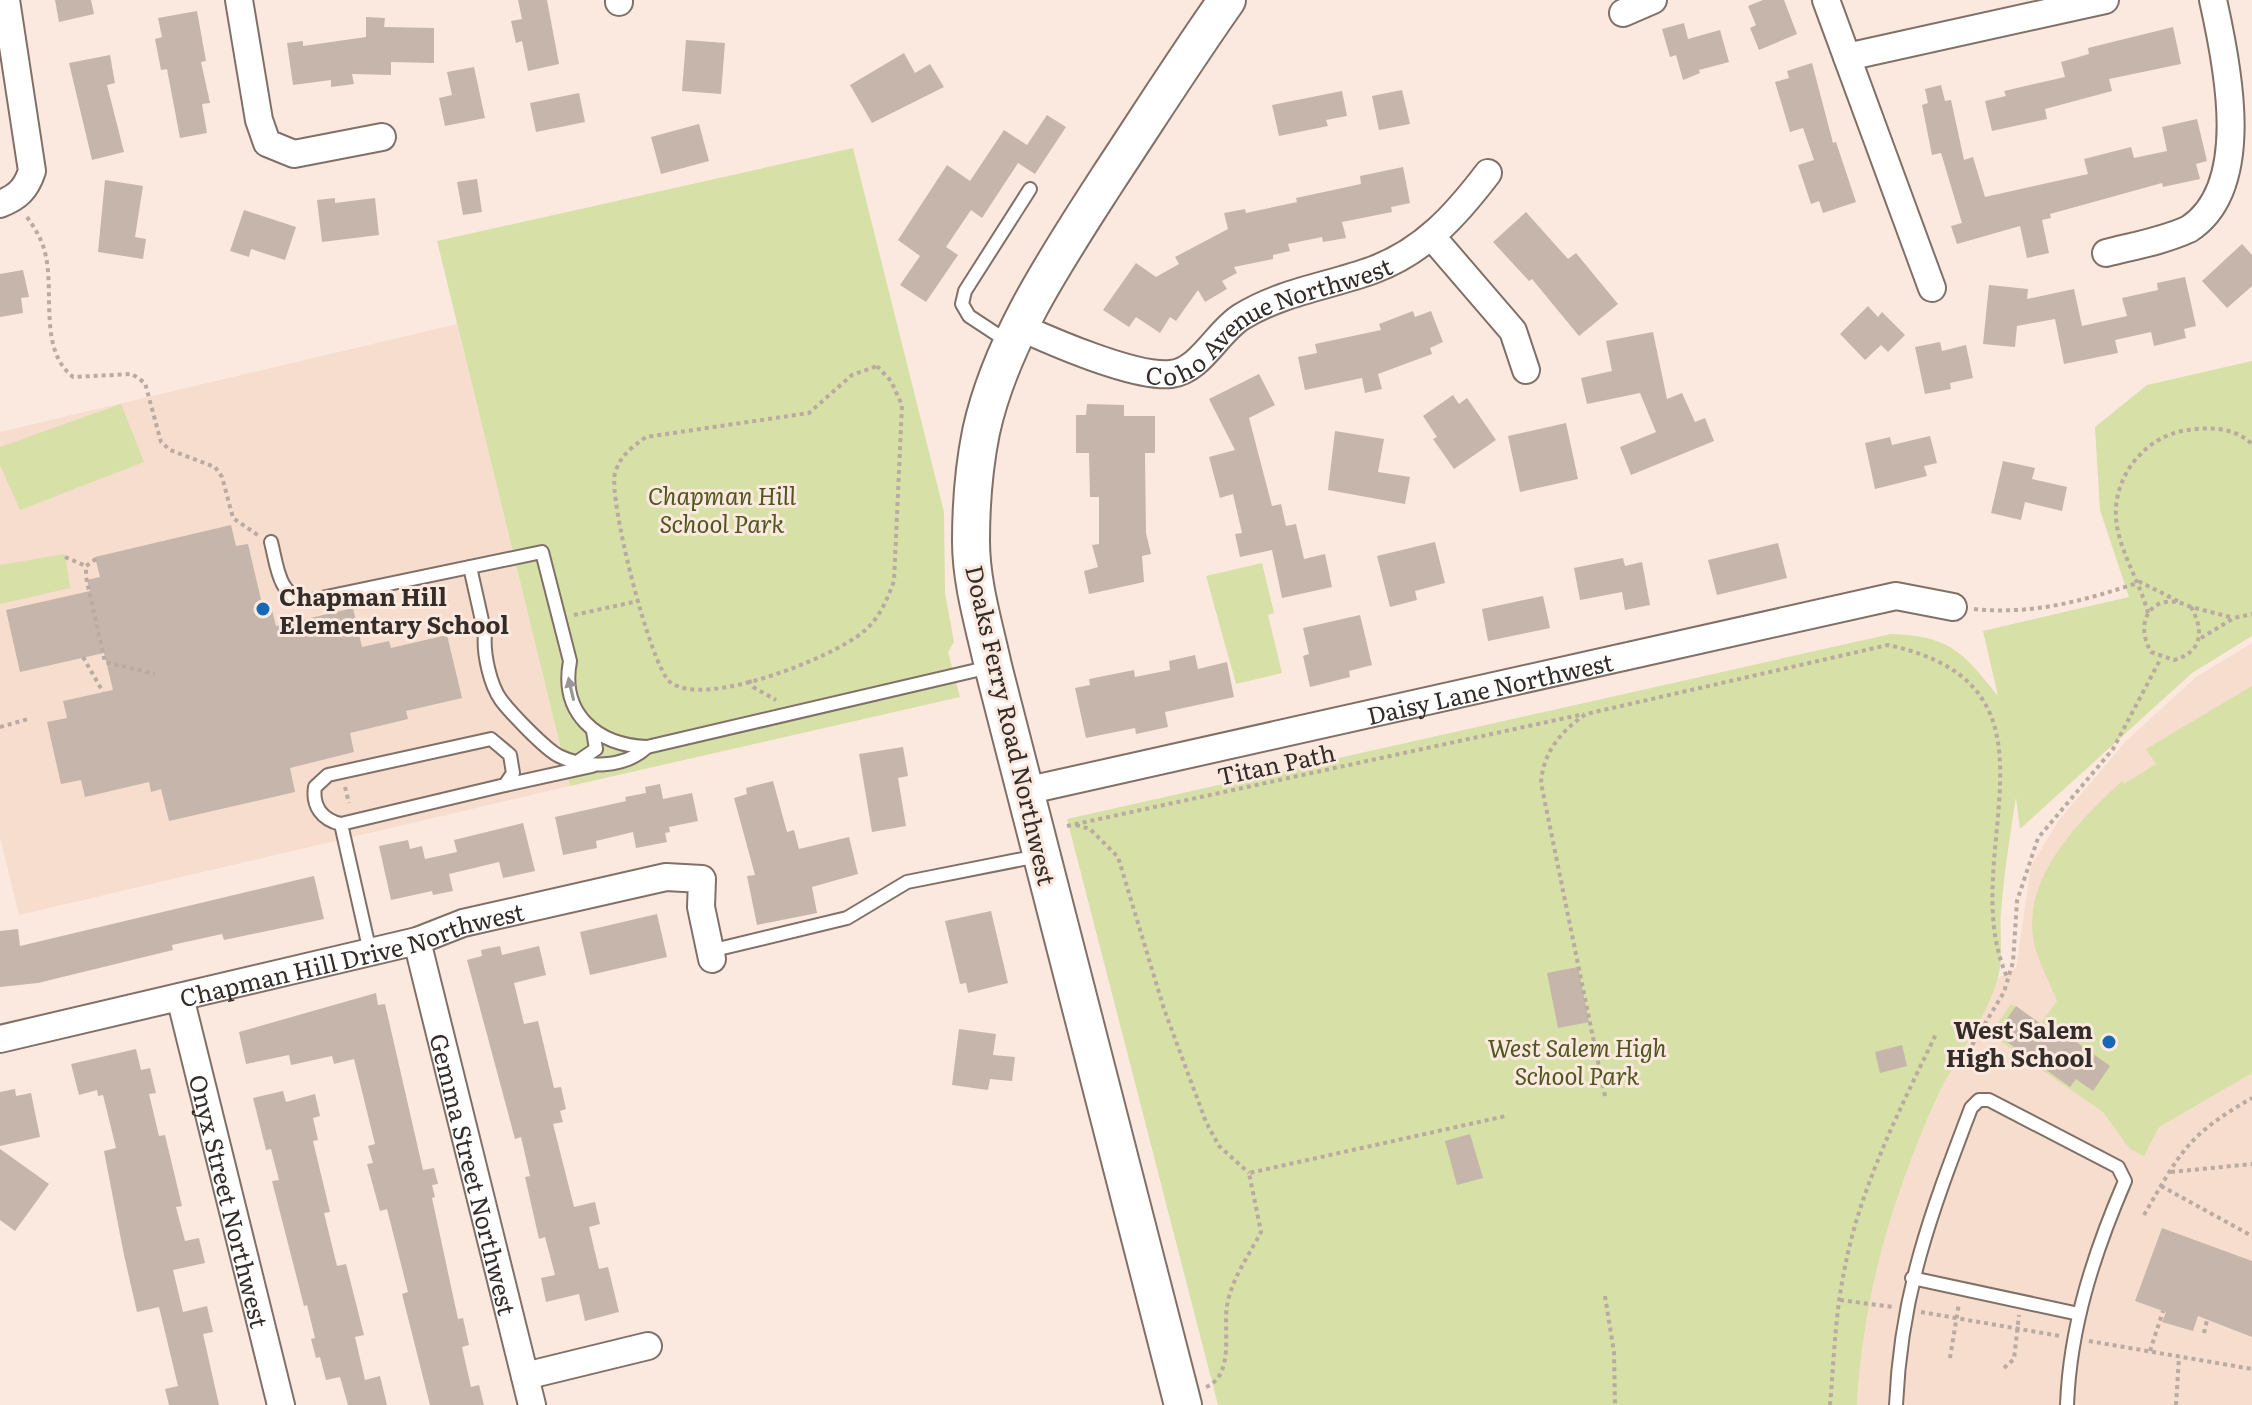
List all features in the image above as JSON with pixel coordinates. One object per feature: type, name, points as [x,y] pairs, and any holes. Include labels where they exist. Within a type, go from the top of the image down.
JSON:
[{"type":"main road","name":"Doaks Ferry Road Northwest","points":[[1182,1400],[1048,838],[1025,791],[993,666],[975,587],[971,544],[973,489],[981,431],[1016,336],[1080,222],[1227,0]]},
{"type":"street","points":[[6,0],[31,147],[32,171],[27,186],[8,201]]},
{"type":"street","points":[[239,0],[259,120],[267,143],[294,154],[382,137]]},
{"type":"street","points":[[1623,13],[1653,0]]},
{"type":"street","points":[[1826,0],[1932,288]]},
{"type":"street","points":[[1847,57],[2105,0]]},
{"type":"street","points":[[2106,253],[2167,238],[2201,223],[2228,196],[2241,170],[2243,134],[2213,0]]},
{"type":"street","name":"Coho Avenue Northwest","points":[[1016,336],[1057,344],[1153,374],[1174,374],[1191,366],[1240,318],[1311,288],[1374,270],[1433,238],[1488,173]]},
{"type":"street","points":[[1433,238],[1513,331],[1526,370]]},
{"type":"street","name":"Daisy Lane Northwest","points":[[1025,791],[1896,596],[1953,607]]},
{"type":"street","name":"Chapman Hill Drive Northwest","points":[[0,1039],[417,941],[463,923],[666,877],[702,879],[701,907],[711,955]]},
{"type":"street","name":"Gemma Street Northwest","points":[[417,941],[532,1405]]},
{"type":"street","name":"Onyx Street Northwest","points":[[180,997],[281,1405]]},
{"type":"street","points":[[525,1376],[648,1346]]},
{"type":"lane","points":[[1016,336],[969,316],[962,304],[965,291],[1030,189]]},
{"type":"lane","points":[[271,542],[282,584],[297,600],[307,601],[542,552],[570,661],[568,674],[573,701],[593,731],[596,749],[580,760]]},
{"type":"lane","points":[[470,567],[485,634],[484,645],[501,700],[555,754],[593,766]]},
{"type":"lane","points":[[593,731],[622,746],[647,747],[993,666]]},
{"type":"lane","points":[[505,785],[513,773],[510,755],[491,739],[341,771],[322,778],[314,793],[324,817],[341,824],[629,758],[647,747]]},
{"type":"lane","points":[[341,824],[370,952]]},
{"type":"lane","points":[[711,955],[847,918],[907,882],[1048,838]]},
{"type":"lane","points":[[1896,1405],[1898,1349],[1922,1236],[1971,1108],[1979,1100],[1989,1100],[2118,1167],[2125,1181],[2102,1234],[2079,1314],[2067,1405]]},
{"type":"lane","points":[[1912,1278],[2079,1314]]},
{"type":"path","points":[[8,201],[40,236],[46,259],[50,331],[61,367],[73,377],[132,374],[145,383],[161,442],[170,450],[215,467],[222,477],[233,518],[271,542]]},
{"type":"path","points":[[877,366],[891,381],[902,405],[894,581],[884,608],[863,632],[820,658],[749,680],[700,692],[686,690],[669,681],[656,659],[638,601],[615,498],[615,474],[625,452],[646,437],[809,413],[852,375],[877,366]]},
{"type":"path","points":[[2148,613],[2140,582],[2116,519],[2122,481],[2128,468],[2163,436],[2184,430],[2210,428],[2235,432],[2252,444]]},
{"type":"path","points":[[65,557],[86,566]]},
{"type":"path","points":[[86,566],[96,559]]},
{"type":"path","points":[[86,566],[105,662],[155,674]]},
{"type":"path","points":[[1953,607],[2009,612],[2080,602],[2140,582],[2191,607],[2234,618]]},
{"type":"path","points":[[557,618],[638,601]]},
{"type":"path","points":[[2178,601],[2165,602],[2148,613],[2143,623],[2143,639],[2151,652],[2161,658],[2184,657],[2200,639],[2234,618],[2252,614]]},
{"type":"path","points":[[2191,607],[2201,624],[2200,639]]},
{"type":"path","name":"Titan Path","points":[[1048,838],[1888,645],[1909,649],[1964,674],[1985,700],[1998,744],[1998,822],[1991,925],[1998,957],[2008,979]]},
{"type":"path","points":[[83,657],[103,692]]},
{"type":"path","points":[[1968,1052],[1991,1017],[2008,979],[2013,962],[2017,901],[2038,838],[2113,749],[2161,658]]},
{"type":"path","points":[[749,680],[753,687],[776,700]]},
{"type":"path","points":[[1586,714],[1553,743],[1542,769],[1541,783],[1605,1096]]},
{"type":"path","points":[[0,727],[28,719]]},
{"type":"path","points":[[345,787],[349,803]]},
{"type":"path","points":[[1048,838],[1090,829],[1118,857],[1164,1009],[1206,1122],[1219,1146],[1249,1173],[1261,1232],[1231,1289],[1223,1364],[1211,1386],[1182,1400]]},
{"type":"path","points":[[1830,1405],[1844,1268],[1868,1190],[1897,1113],[1936,1034]]},
{"type":"path","points":[[2144,1215],[2169,1172],[2196,1135],[2252,1098]]},
{"type":"path","points":[[1249,1173],[1506,1116]]},
{"type":"path","points":[[2169,1172],[2252,1164]]},
{"type":"path","points":[[2161,1186],[2252,1236]]},
{"type":"path","points":[[1950,1358],[1961,1288]]},
{"type":"path","points":[[1605,1296],[1614,1352],[1615,1405]]},
{"type":"path","points":[[1839,1300],[1893,1307]]},
{"type":"path","points":[[2004,1368],[2014,1359],[2021,1301]]},
{"type":"path","points":[[1916,1311],[2060,1336]]},
{"type":"path","points":[[2150,1352],[2163,1311]]},
{"type":"path","points":[[2204,1333],[2207,1320]]},
{"type":"path","points":[[2085,1341],[2252,1369]]},
{"type":"path","points":[[2176,1405],[2179,1357]]},
{"type":"shaded area","name":"Chapman Hill Elementary School","points":[[457,324],[570,786],[19,915],[0,837],[0,432]]},
{"type":"shaded area","name":"West Salem High School","points":[[2252,643],[2252,1405],[1857,1405],[1864,1316],[1880,1247],[1901,1180],[1948,1074],[1985,1009],[1998,978],[2016,968],[2031,866],[2059,820],[2126,741],[2196,677]]},
{"type":"green space","name":"Chapman Hill School Park","points":[[853,148],[944,512],[945,593],[954,642],[948,652],[960,697],[570,786],[437,241]]},
{"type":"green space","name":"West Salem High School Park","points":[[2252,361],[2252,636],[2192,673],[2020,829],[2016,797],[2002,897],[1998,977],[1980,1021],[1940,1091],[1895,1205],[1866,1323],[1857,1405],[1218,1405],[1067,819],[1891,634],[1928,638],[1954,649],[1998,696],[1983,631],[2129,597],[2100,510],[2095,427],[2147,385]]},
{"type":"green space","points":[[121,404],[144,462],[20,510],[0,465],[0,447]]},
{"type":"green space","points":[[65,554],[70,588],[0,604],[0,565]]},
{"type":"green space","points":[[1262,563],[1274,613],[1268,615],[1282,673],[1236,684],[1206,576]]},
{"type":"green space","points":[[2252,686],[2252,1073],[2159,1127],[2144,1156],[2130,1149],[2103,1112],[1990,1034],[2011,1004],[2041,1023],[2057,1001],[2036,950],[2032,919],[2036,896],[2045,874],[2072,833],[2122,781],[2124,784],[2156,764],[2146,749]]},
{"type":"building","points":[[55,0],[91,0],[94,14],[59,22]]},
{"type":"building","points":[[518,0],[547,0],[559,64],[528,71],[522,41],[516,43],[511,21],[522,19]]},
{"type":"building","points":[[1763,0],[1784,0],[1797,34],[1759,50],[1750,28],[1756,25],[1748,6]]},
{"type":"building","points":[[197,11],[206,61],[201,62],[210,103],[202,104],[207,133],[180,138],[167,69],[161,70],[155,39],[162,37],[158,18]]},
{"type":"building","points":[[366,17],[385,18],[384,27],[434,28],[434,63],[391,62],[391,75],[352,74],[354,84],[331,87],[331,80],[293,85],[287,43],[303,41],[303,46],[366,37]]},
{"type":"building","points":[[1684,23],[1688,39],[1720,30],[1729,62],[1699,70],[1700,73],[1683,80],[1676,55],[1670,57],[1662,29]]},
{"type":"building","points":[[2173,27],[2181,64],[2109,79],[2112,91],[2045,109],[2047,119],[1992,131],[1985,101],[2006,96],[2004,91],[2065,77],[2061,62],[2089,54],[2088,48]]},
{"type":"building","points":[[686,40],[725,43],[721,94],[682,91]]},
{"type":"building","points":[[904,53],[915,73],[930,64],[944,87],[872,123],[850,85]]},
{"type":"building","points":[[110,55],[115,83],[107,85],[124,152],[92,160],[69,63]]},
{"type":"building","points":[[1812,63],[1833,143],[1836,142],[1856,202],[1823,213],[1819,201],[1811,204],[1798,165],[1814,160],[1803,128],[1790,132],[1775,82],[1789,78],[1787,71]]},
{"type":"building","points":[[474,67],[485,118],[445,126],[439,98],[452,95],[447,72]]},
{"type":"building","points":[[1941,85],[1945,101],[1951,100],[1964,160],[1973,157],[1985,197],[2088,174],[2084,159],[2131,147],[2134,158],[2167,151],[2162,127],[2197,119],[2207,161],[2196,164],[2200,179],[2163,187],[2162,183],[2050,214],[2051,218],[2042,220],[2049,253],[2027,258],[2020,226],[1957,244],[1951,226],[1962,223],[1941,153],[1932,155],[1922,105],[1928,103],[1925,89]]},
{"type":"building","points":[[1402,90],[1410,124],[1379,130],[1372,96]]},
{"type":"building","points":[[1342,91],[1347,116],[1326,120],[1328,126],[1279,136],[1272,105]]},
{"type":"building","points":[[579,93],[585,122],[536,132],[530,103]]},
{"type":"building","points":[[1047,115],[1066,127],[1035,174],[1018,163],[982,218],[971,210],[946,247],[958,255],[926,302],[900,285],[920,256],[898,240],[947,165],[970,181],[1004,130],[1027,145]]},
{"type":"building","points":[[699,124],[709,161],[661,174],[651,137]]},
{"type":"building","points":[[1403,167],[1410,203],[1391,207],[1392,212],[1342,222],[1346,238],[1323,242],[1322,237],[1288,244],[1290,251],[1273,255],[1273,259],[1234,267],[1237,273],[1222,281],[1227,289],[1205,302],[1198,290],[1176,321],[1170,317],[1160,333],[1136,317],[1129,327],[1103,310],[1136,263],[1156,277],[1179,264],[1175,257],[1228,229],[1224,213],[1245,209],[1246,213],[1297,202],[1296,198],[1361,184],[1360,176]]},
{"type":"building","points":[[477,179],[482,212],[463,215],[457,182]]},
{"type":"building","points":[[105,180],[143,186],[135,237],[146,239],[143,259],[98,252]]},
{"type":"building","points":[[335,198],[335,203],[375,198],[379,235],[322,242],[317,200]]},
{"type":"building","points":[[244,210],[296,227],[285,260],[251,249],[249,257],[230,251]]},
{"type":"building","points":[[1526,212],[1568,259],[1576,253],[1618,304],[1579,336],[1532,279],[1529,281],[1493,242]]},
{"type":"building","points":[[2242,244],[2252,255],[2252,286],[2227,308],[2202,281]]},
{"type":"building","points":[[23,270],[29,297],[21,298],[23,313],[0,317],[0,274]]},
{"type":"building","points":[[2185,277],[2196,326],[2184,329],[2186,338],[2154,346],[2151,332],[2115,340],[2118,353],[2064,364],[2055,319],[2017,326],[2015,347],[1983,344],[1989,285],[2028,289],[2027,299],[2074,289],[2082,326],[2127,316],[2122,298],[2158,290],[2157,283]]},
{"type":"building","points":[[1868,306],[1878,317],[1882,312],[1905,335],[1888,352],[1881,345],[1865,360],[1840,334]]},
{"type":"building","points":[[1413,311],[1415,317],[1431,311],[1443,342],[1430,348],[1432,354],[1378,374],[1382,389],[1365,393],[1362,378],[1305,390],[1298,357],[1317,353],[1315,344],[1381,330],[1379,324]]},
{"type":"building","points":[[1653,332],[1667,399],[1682,393],[1695,422],[1705,418],[1714,441],[1631,475],[1620,447],[1656,432],[1640,393],[1587,404],[1581,378],[1612,371],[1606,341]]},
{"type":"building","points":[[1940,342],[1942,351],[1966,345],[1973,378],[1950,383],[1951,389],[1925,394],[1915,347]]},
{"type":"building","points":[[1259,374],[1275,405],[1249,418],[1272,506],[1281,504],[1286,526],[1296,524],[1304,559],[1325,554],[1332,587],[1282,598],[1272,550],[1240,557],[1235,534],[1242,533],[1233,494],[1220,498],[1209,457],[1235,450],[1209,399]]},
{"type":"building","points":[[1453,395],[1459,404],[1467,398],[1496,440],[1454,469],[1433,439],[1437,437],[1423,416]]},
{"type":"building","points":[[1087,404],[1124,405],[1124,416],[1155,416],[1155,453],[1145,453],[1146,533],[1151,554],[1142,556],[1144,582],[1089,594],[1084,571],[1098,567],[1092,545],[1099,544],[1099,497],[1090,497],[1089,453],[1076,453],[1076,415],[1086,415]]},
{"type":"building","points":[[1566,423],[1578,479],[1520,492],[1508,436]]},
{"type":"building","points":[[1335,431],[1384,439],[1378,472],[1410,477],[1405,504],[1328,490]]},
{"type":"building","points":[[1930,436],[1937,463],[1924,466],[1927,476],[1875,489],[1865,443],[1890,437],[1892,445]]},
{"type":"building","points":[[2003,461],[2035,468],[2032,479],[2067,487],[2062,511],[2025,502],[2021,520],[1991,513]]},
{"type":"building","points":[[231,525],[236,546],[248,544],[263,608],[271,606],[276,626],[353,608],[362,647],[389,641],[391,648],[447,635],[462,698],[406,711],[408,719],[350,733],[354,752],[290,768],[295,792],[169,821],[161,789],[151,792],[149,782],[85,797],[81,780],[61,784],[47,722],[67,718],[63,701],[113,690],[104,653],[20,672],[6,610],[90,591],[87,580],[100,577],[95,557]]},
{"type":"building","points":[[1435,542],[1445,583],[1415,591],[1417,600],[1390,607],[1377,556]]},
{"type":"building","points":[[1778,543],[1787,578],[1717,595],[1708,560]]},
{"type":"building","points":[[1623,558],[1625,566],[1642,562],[1650,605],[1625,610],[1622,592],[1580,600],[1574,568]]},
{"type":"building","points":[[1543,596],[1550,628],[1488,641],[1482,609]]},
{"type":"building","points":[[1360,615],[1372,665],[1349,671],[1350,677],[1310,687],[1303,656],[1309,654],[1303,628]]},
{"type":"building","points":[[1195,655],[1198,669],[1227,662],[1234,697],[1165,712],[1168,727],[1136,734],[1135,728],[1086,738],[1075,688],[1090,685],[1089,679],[1134,670],[1135,677],[1170,670],[1169,661]]},
{"type":"building","points":[[903,747],[908,776],[898,778],[906,826],[872,832],[859,754]]},
{"type":"building","points":[[773,781],[787,832],[794,830],[799,849],[849,837],[858,874],[812,887],[817,913],[757,925],[747,876],[755,875],[734,798],[747,794],[746,788]]},
{"type":"building","points":[[660,784],[663,799],[692,793],[698,821],[669,827],[670,832],[665,833],[667,842],[636,848],[633,832],[596,841],[597,848],[563,855],[555,817],[626,801],[625,797],[646,793],[645,787]]},
{"type":"building","points":[[523,823],[535,871],[503,878],[499,862],[449,874],[453,891],[433,895],[432,891],[391,900],[379,846],[408,840],[410,849],[422,846],[425,859],[457,852],[454,840]]},
{"type":"building","points":[[314,876],[324,919],[224,940],[222,934],[172,945],[173,950],[38,983],[0,987],[0,931],[18,929],[20,946]]},
{"type":"building","points":[[991,911],[1008,983],[968,993],[966,983],[960,984],[945,921]]},
{"type":"building","points":[[657,914],[667,957],[590,975],[580,932]]},
{"type":"building","points":[[500,946],[502,955],[539,946],[546,975],[514,983],[524,1024],[538,1021],[554,1088],[561,1087],[566,1109],[560,1111],[563,1122],[553,1124],[574,1207],[595,1202],[600,1224],[589,1227],[599,1269],[608,1267],[619,1312],[585,1321],[579,1294],[546,1302],[541,1278],[555,1275],[545,1237],[539,1239],[525,1177],[530,1176],[521,1137],[515,1139],[467,960],[482,956],[481,950]]},
{"type":"building","points":[[1578,967],[1589,1022],[1558,1028],[1547,973]]},
{"type":"building","points":[[376,993],[378,1005],[385,1004],[423,1170],[434,1168],[438,1184],[432,1185],[435,1197],[432,1198],[458,1319],[463,1318],[469,1345],[462,1347],[471,1387],[479,1385],[484,1405],[430,1405],[402,1294],[408,1292],[387,1209],[380,1211],[367,1164],[373,1163],[368,1146],[375,1144],[354,1059],[334,1064],[332,1056],[291,1065],[289,1055],[246,1064],[239,1032]]},
{"type":"building","points":[[2016,1006],[2053,1033],[2057,1028],[2110,1066],[2093,1091],[2076,1079],[2070,1087],[1996,1034]]},
{"type":"building","points":[[959,1029],[996,1034],[993,1055],[1015,1057],[1012,1081],[990,1079],[988,1090],[952,1085]]},
{"type":"building","points":[[1902,1045],[1907,1066],[1880,1073],[1875,1052]]},
{"type":"building","points":[[136,1049],[141,1070],[150,1068],[156,1093],[149,1094],[159,1136],[165,1135],[182,1206],[176,1207],[185,1241],[199,1238],[205,1263],[173,1270],[183,1312],[207,1306],[213,1332],[203,1334],[219,1405],[169,1405],[165,1389],[178,1386],[159,1307],[137,1312],[124,1255],[104,1151],[116,1148],[103,1095],[98,1096],[97,1090],[79,1095],[71,1064]]},
{"type":"building","points":[[15,1089],[16,1096],[31,1093],[40,1137],[0,1146],[0,1092]]},
{"type":"building","points":[[283,1091],[286,1102],[315,1094],[320,1116],[313,1118],[318,1140],[313,1141],[330,1212],[324,1213],[337,1266],[346,1264],[364,1335],[355,1337],[365,1380],[380,1376],[387,1405],[348,1405],[340,1377],[326,1380],[320,1357],[316,1358],[307,1305],[304,1306],[272,1181],[279,1180],[271,1149],[266,1150],[253,1098]]},
{"type":"building","points":[[1470,1134],[1483,1178],[1457,1185],[1445,1141]]},
{"type":"building","points":[[0,1149],[49,1184],[15,1231],[0,1220]]},
{"type":"building","points":[[2162,1228],[2252,1261],[2252,1337],[2198,1316],[2193,1331],[2162,1322],[2166,1312],[2135,1301]]},
{"type":"place","name":"Chapman Hill Elementary School","points":[[263,609]]},
{"type":"place","name":"West Salem High School","points":[[2109,1042]]}]
